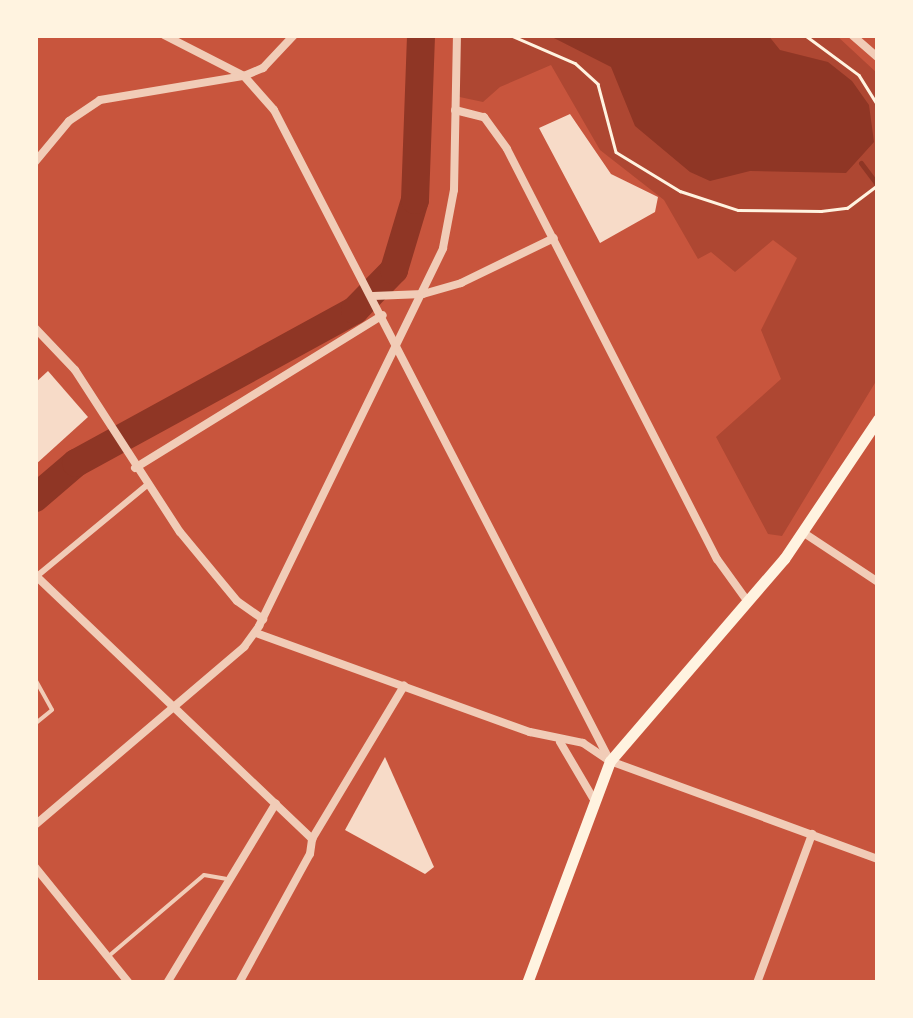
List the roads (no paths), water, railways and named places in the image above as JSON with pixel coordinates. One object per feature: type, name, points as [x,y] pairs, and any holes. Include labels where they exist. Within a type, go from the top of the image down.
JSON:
[{"type":"main road","points":[[527,983],[610,761],[804,533],[878,419]]},
{"type":"street","points":[[164,35],[244,76],[274,110],[610,761]]},
{"type":"street","points":[[35,162],[69,121],[100,100],[244,76],[264,68],[294,35]]},
{"type":"street","points":[[35,825],[256,633],[423,294],[450,214],[456,35]]},
{"type":"street","points":[[852,35],[878,58]]},
{"type":"street","points":[[455,110],[490,123],[554,238],[717,559],[748,602]]},
{"type":"street","points":[[373,296],[423,294],[461,283],[554,238]]},
{"type":"street","points":[[135,468],[383,315]]},
{"type":"street","points":[[35,328],[68,360],[147,485],[238,601],[263,619]]},
{"type":"street","points":[[147,485],[36,575],[312,838]]},
{"type":"street","points":[[804,533],[878,582]]},
{"type":"street","points":[[256,633],[560,742],[583,743],[610,761],[878,858]]},
{"type":"street","points":[[239,983],[310,854],[312,838],[404,686]]},
{"type":"street","points":[[560,742],[594,798]]},
{"type":"street","points":[[167,983],[276,802]]},
{"type":"street","points":[[756,983],[812,834]]},
{"type":"street","points":[[35,867],[129,983]]},
{"type":"lane","points":[[35,679],[52,710],[35,724]]},
{"type":"lane","points":[[108,957],[204,875],[226,880]]},
{"type":"waterway","points":[[35,498],[76,463],[355,310],[394,270],[415,200],[421,35]]},
{"type":"waterway","points":[[861,163],[876,183]]}]
